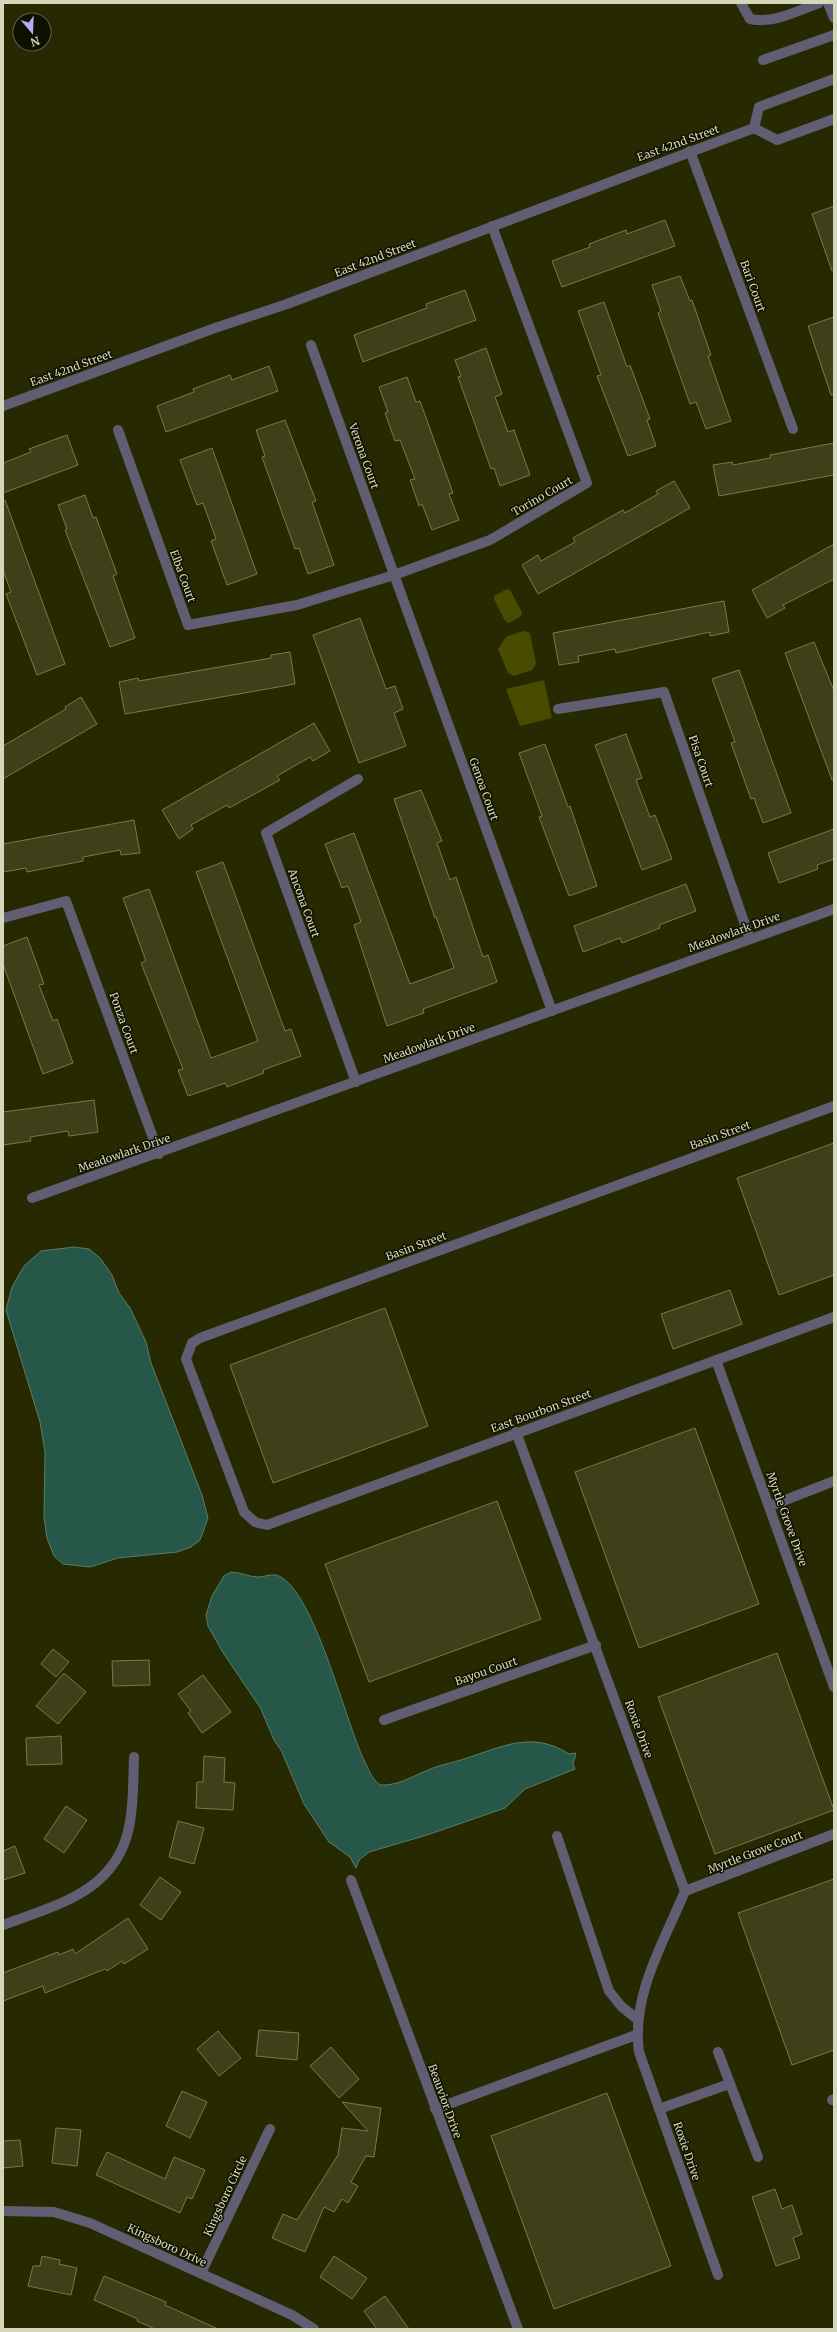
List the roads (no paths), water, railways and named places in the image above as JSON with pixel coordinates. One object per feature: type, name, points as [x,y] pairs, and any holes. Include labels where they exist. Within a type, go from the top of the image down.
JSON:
[{"type":"street","points":[[741,3],[750,19],[760,21],[772,20],[819,3]]},
{"type":"street","points":[[828,3],[834,18]]},
{"type":"street","points":[[763,60],[834,35]]},
{"type":"street","points":[[834,79],[759,107],[754,128],[777,140],[834,119]]},
{"type":"street","name":"East 42nd Street","points":[[3,406],[215,328],[287,304],[754,128]]},
{"type":"street","name":"Bari Court","points":[[690,151],[793,429]]},
{"type":"street","name":"Torino Court","points":[[297,605],[394,575],[490,540],[587,483],[492,226]]},
{"type":"street","name":"Verona Court","points":[[311,345],[394,575]]},
{"type":"street","name":"Elba Court","points":[[118,430],[188,625],[297,605]]},
{"type":"street","name":"Genoa Court","points":[[394,575],[552,1011]]},
{"type":"street","name":"Pisa Court","points":[[558,709],[664,692],[750,939]]},
{"type":"street","name":"Ancona Court","points":[[356,1082],[266,833],[358,779]]},
{"type":"street","name":"Ponza Court","points":[[3,918],[66,901],[159,1154]]},
{"type":"street","name":"Meadowlark Drive","points":[[32,1198],[159,1154],[834,908]]},
{"type":"street","name":"Basin Street","points":[[255,1522],[244,1512],[187,1363],[187,1352],[194,1341],[834,1106]]},
{"type":"street","name":"East Bourbon Street","points":[[255,1522],[267,1524],[834,1317]]},
{"type":"street","name":"Myrtle Grove Drive","points":[[716,1360],[770,1506],[834,1687]]},
{"type":"street","name":"Roxie Drive","points":[[516,1432],[596,1645],[685,1891],[644,1990],[637,2020],[636,2035],[639,2052],[718,2275]]},
{"type":"street","points":[[770,1506],[834,1481]]},
{"type":"street","name":"Bayou Court","points":[[384,1720],[596,1645]]},
{"type":"street","points":[[3,1925],[85,1892],[111,1868],[121,1852],[129,1826],[134,1757]]},
{"type":"street","name":"Myrtle Grove Court","points":[[685,1891],[834,1834]]},
{"type":"street","points":[[557,1836],[609,1991],[621,2006],[637,2020]]},
{"type":"street","name":"Beauvior Drive","points":[[351,1880],[518,2329]]},
{"type":"street","points":[[435,2109],[636,2035]]},
{"type":"street","points":[[718,2052],[758,2157]]},
{"type":"street","points":[[659,2109],[729,2084]]},
{"type":"street","name":"Kingsboro Circle","points":[[201,2274],[270,2129]]},
{"type":"street","name":"Kingsboro Drive","points":[[3,2211],[35,2210],[72,2216],[292,2314],[314,2329]]},
{"type":"water","points":[[74,1247],[89,1249],[100,1258],[112,1275],[119,1293],[130,1308],[146,1342],[151,1363],[202,1495],[208,1518],[200,1540],[191,1547],[177,1552],[118,1558],[90,1567],[63,1564],[54,1556],[47,1538],[44,1517],[45,1452],[40,1422],[6,1310],[12,1287],[24,1266],[41,1251]]},
{"type":"water","points":[[231,1572],[255,1577],[276,1575],[292,1587],[305,1606],[317,1631],[356,1742],[372,1777],[380,1785],[398,1783],[435,1767],[517,1743],[542,1743],[555,1747],[569,1754],[576,1753],[573,1764],[575,1769],[525,1789],[505,1808],[427,1835],[369,1852],[359,1860],[356,1868],[350,1857],[329,1842],[304,1804],[281,1750],[274,1740],[261,1709],[222,1651],[208,1626],[206,1615],[212,1596],[224,1576]]}]
